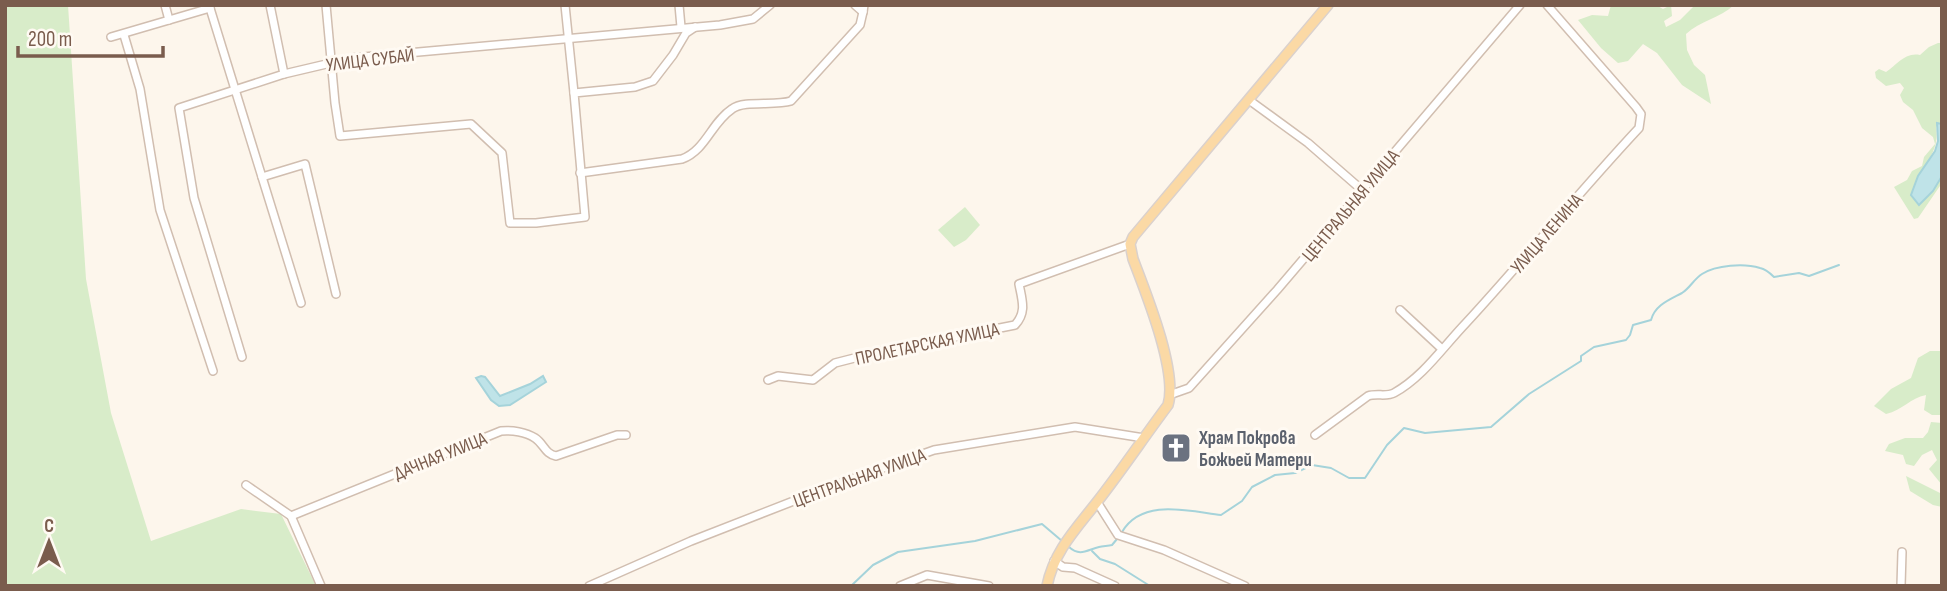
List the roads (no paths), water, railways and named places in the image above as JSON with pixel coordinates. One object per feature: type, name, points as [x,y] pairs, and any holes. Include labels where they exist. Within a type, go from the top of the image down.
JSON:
[{"type":"main road","points":[[1047,586],[1061,547],[1168,405],[1172,394],[1166,361],[1130,244],[1133,237],[1328,5]]},
{"type":"street","points":[[165,5],[169,20]]},
{"type":"street","points":[[270,5],[284,74]]},
{"type":"street","points":[[326,5],[340,136],[471,124],[502,153],[510,223],[585,217],[565,5]]},
{"type":"street","points":[[678,5],[681,27]]},
{"type":"street","name":"УЛИЦА СУБАЙ","points":[[242,357],[194,198],[179,108],[284,74],[331,62],[753,19],[769,5]]},
{"type":"street","points":[[580,173],[682,159],[694,154],[723,116],[736,106],[791,101],[860,24],[864,8],[855,5]]},
{"type":"street","name":"ЦЕНТРАЛЬНАЯ УЛИЦА","points":[[1172,394],[1189,388],[1277,290],[1520,5]]},
{"type":"street","name":"УЛИЦА ЛЕНИНА","points":[[1315,435],[1368,396],[1392,394],[1423,371],[1639,128],[1641,114],[1547,5]]},
{"type":"street","points":[[110,37],[124,35],[209,7],[301,303]]},
{"type":"street","points":[[574,93],[635,87],[653,81],[686,33],[696,26]]},
{"type":"street","points":[[124,35],[140,89],[160,210],[213,371]]},
{"type":"street","points":[[1249,100],[1308,143],[1362,190]]},
{"type":"street","points":[[262,177],[306,164],[336,294]]},
{"type":"street","name":"ПРОЛЕТАРСКАЯ УЛИЦА","points":[[768,380],[778,376],[813,380],[835,363],[1015,325],[1023,317],[1024,307],[1019,284],[1130,244]]},
{"type":"street","points":[[1400,310],[1442,349]]},
{"type":"street","name":"ЦЕНТРАЛЬНАЯ УЛИЦА","points":[[589,586],[777,507],[933,450],[1075,428],[1143,438]]},
{"type":"street","name":"ДАЧНАЯ УЛИЦА","points":[[291,516],[501,431],[517,431],[535,438],[548,453],[556,456],[617,435],[626,435]]},
{"type":"street","points":[[246,485],[291,516],[321,586]]},
{"type":"street","points":[[1097,502],[1118,535],[1156,547],[1245,586]]},
{"type":"street","points":[[1901,586],[1902,552]]},
{"type":"street","points":[[1054,561],[1063,567],[1075,568],[1115,586]]},
{"type":"street","points":[[900,586],[927,575],[989,586]]},
{"type":"water","points":[[1937,123],[1942,124],[1942,176],[1933,191],[1919,205],[1911,195],[1918,176],[1935,151],[1938,141]]},
{"type":"water","points":[[543,376],[546,382],[510,405],[499,406],[491,400],[476,378],[485,377],[500,396]]},
{"type":"waterway","points":[[1122,532],[1141,514],[1153,511],[1167,509],[1221,515],[1242,501],[1252,487],[1275,475],[1295,473],[1312,465],[1331,468],[1349,478],[1365,478],[1387,445],[1404,428],[1425,433],[1491,427],[1529,394],[1581,361],[1581,356],[1594,347],[1626,340],[1633,325],[1651,320],[1659,307],[1685,291],[1699,276],[1708,271],[1730,266],[1753,266],[1764,269],[1774,277],[1799,273],[1809,276],[1839,265]]},
{"type":"waterway","points":[[851,586],[873,565],[898,552],[975,541],[1042,524],[1062,541]]},
{"type":"waterway","points":[[1069,547],[1077,552],[1084,552],[1112,545],[1117,539]]},
{"type":"waterway","points":[[1092,551],[1100,559],[1115,564],[1150,586]]},
{"type":"place","name":"Храм Покрова Божьей Матери","points":[[1176,448]]}]
